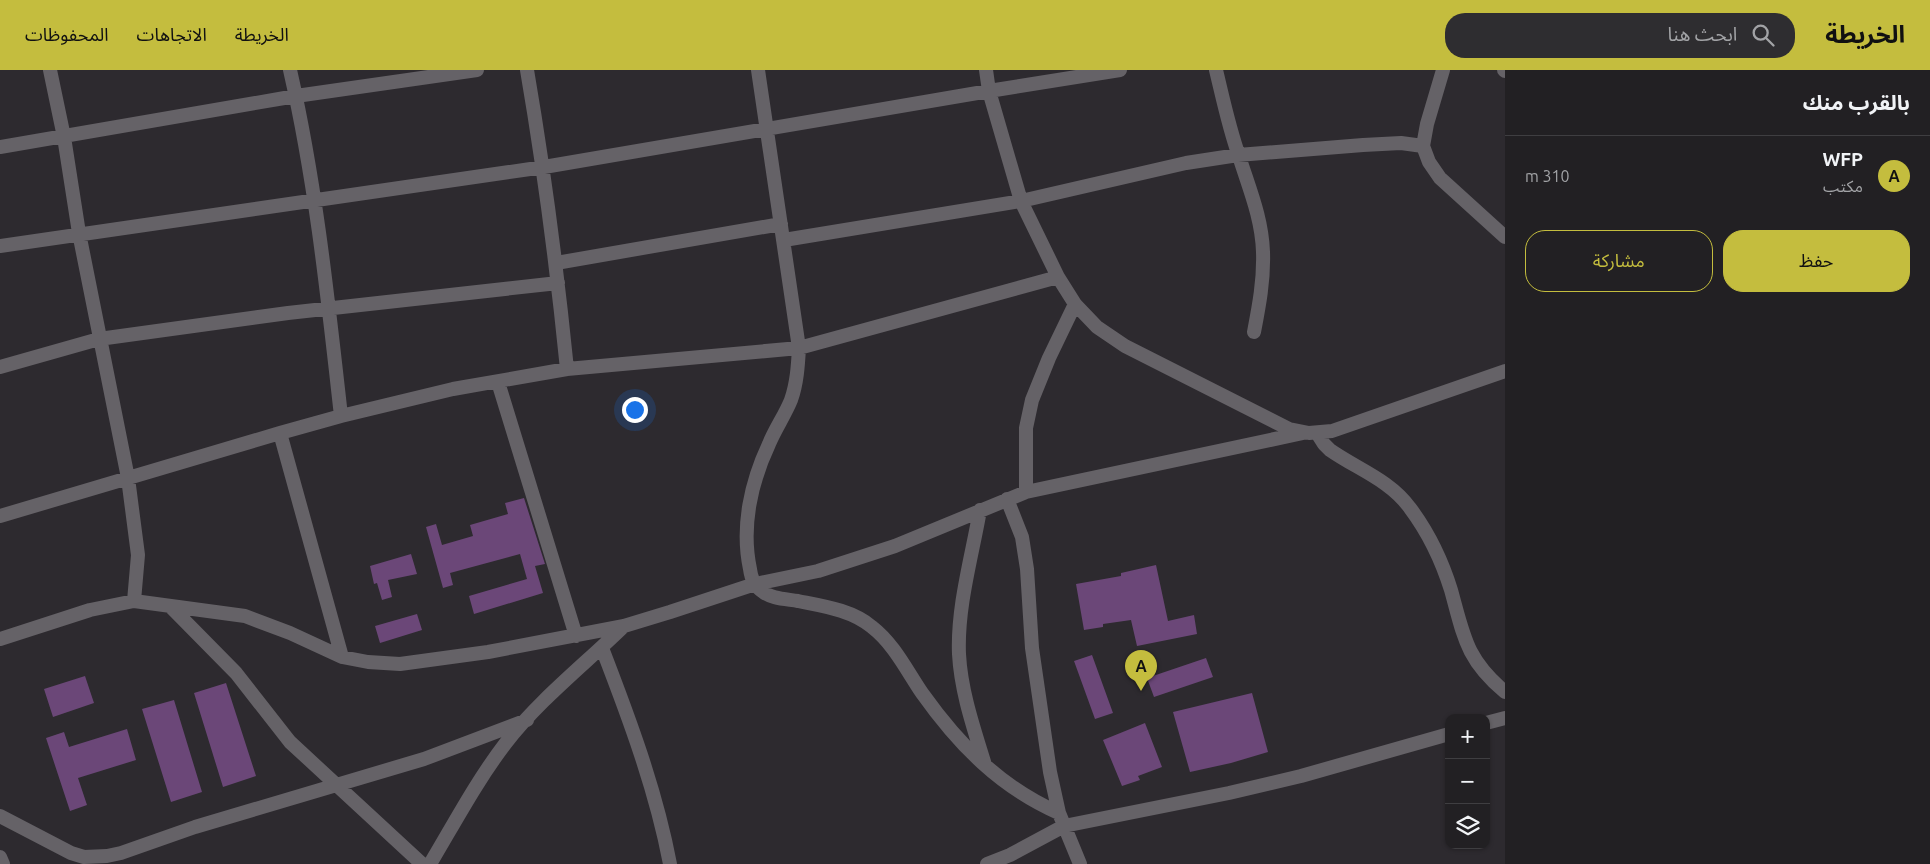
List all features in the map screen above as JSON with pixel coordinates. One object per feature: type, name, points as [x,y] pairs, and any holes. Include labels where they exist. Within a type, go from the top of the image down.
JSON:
[{"type":"street","points":[[50,70],[64,137],[79,233],[99,339],[128,478],[138,555],[134,601]]},
{"type":"street","points":[[290,70],[314,200],[341,416]]},
{"type":"street","points":[[0,147],[296,96],[477,70]]},
{"type":"street","points":[[527,70],[544,167],[567,369]]},
{"type":"street","points":[[758,70],[799,348],[798,369],[791,399],[768,446],[752,489],[748,515],[748,555],[751,575],[755,584],[766,594],[835,609],[856,616],[874,628],[895,652],[942,721],[961,743],[985,766],[1014,789],[1062,820]]},
{"type":"street","points":[[986,70],[989,91],[1021,200],[1058,277],[1074,304],[1097,327],[1125,346],[1282,426],[1310,433],[1330,450],[1394,490],[1426,531],[1443,567],[1468,647],[1477,664],[1505,692]]},
{"type":"street","points":[[0,246],[79,233],[544,167],[1120,70]]},
{"type":"street","points":[[1216,70],[1238,155],[1254,199],[1260,224],[1263,252],[1263,281],[1254,332]]},
{"type":"street","points":[[1443,70],[1427,124],[1423,146],[1440,178],[1505,237]]},
{"type":"street","points":[[784,240],[1021,200],[1186,163],[1238,155],[1363,145],[1402,144],[1423,146]]},
{"type":"street","points":[[556,262],[781,224]]},
{"type":"street","points":[[0,516],[280,433],[453,389],[567,369],[799,348],[1058,277]]},
{"type":"street","points":[[0,367],[99,339],[329,308],[558,283]]},
{"type":"street","points":[[1026,492],[1026,428],[1032,400],[1074,304]]},
{"type":"street","points":[[0,639],[90,610],[134,601],[245,616],[290,633],[342,657],[368,662],[400,664],[488,652],[624,626],[755,584],[818,571],[895,546],[1026,492],[1341,428],[1505,371]]},
{"type":"street","points":[[498,382],[576,636]]},
{"type":"street","points":[[280,433],[342,657]]},
{"type":"street","points":[[1007,499],[1022,537],[1027,569],[1034,658],[1050,772],[1062,820],[1080,864]]},
{"type":"street","points":[[980,510],[962,602],[959,653],[965,697],[985,766]]},
{"type":"street","points":[[170,606],[236,673],[290,742],[422,864]]},
{"type":"street","points":[[430,864],[487,770],[506,743],[558,687],[624,626]]},
{"type":"street","points":[[602,648],[637,742],[665,836],[670,864]]},
{"type":"street","points":[[1490,722],[1505,718]]},
{"type":"street","points":[[0,816],[71,853],[96,858],[121,853],[195,827],[424,759],[526,720]]},
{"type":"street","points":[[987,864],[1010,856],[1062,820],[1229,793],[1301,776],[1445,735]]},
{"type":"street","points":[[0,857],[3,864]]},
{"type":"building","points":[[524,498],[545,564],[535,566],[543,593],[474,614],[469,596],[527,579],[520,554],[450,573],[453,585],[443,588],[426,527],[436,524],[442,545],[473,536],[470,525],[508,514],[505,503]]},
{"type":"building","points":[[411,554],[417,574],[388,580],[392,597],[382,600],[377,583],[374,584],[370,566]]},
{"type":"building","points":[[1156,565],[1168,621],[1194,615],[1197,634],[1137,646],[1131,620],[1103,624],[1103,627],[1084,630],[1076,584],[1121,576],[1121,573]]},
{"type":"building","points":[[417,614],[422,630],[380,643],[375,626]]},
{"type":"building","points":[[1092,655],[1113,713],[1095,719],[1074,661]]},
{"type":"building","points":[[1206,658],[1213,677],[1154,697],[1147,678]]},
{"type":"building","points":[[85,676],[94,703],[53,717],[44,689]]},
{"type":"building","points":[[226,683],[256,776],[223,787],[194,693]]},
{"type":"building","points":[[1252,693],[1268,752],[1190,772],[1173,712]]},
{"type":"building","points":[[174,700],[202,792],[171,802],[142,709]]},
{"type":"building","points":[[1145,723],[1162,767],[1138,776],[1140,780],[1122,786],[1103,740]]},
{"type":"building","points":[[127,729],[136,760],[78,778],[87,805],[70,811],[46,738],[64,732],[69,747]]},
{"type":"place","name":"WFP","points":[[1141,691]]}]
